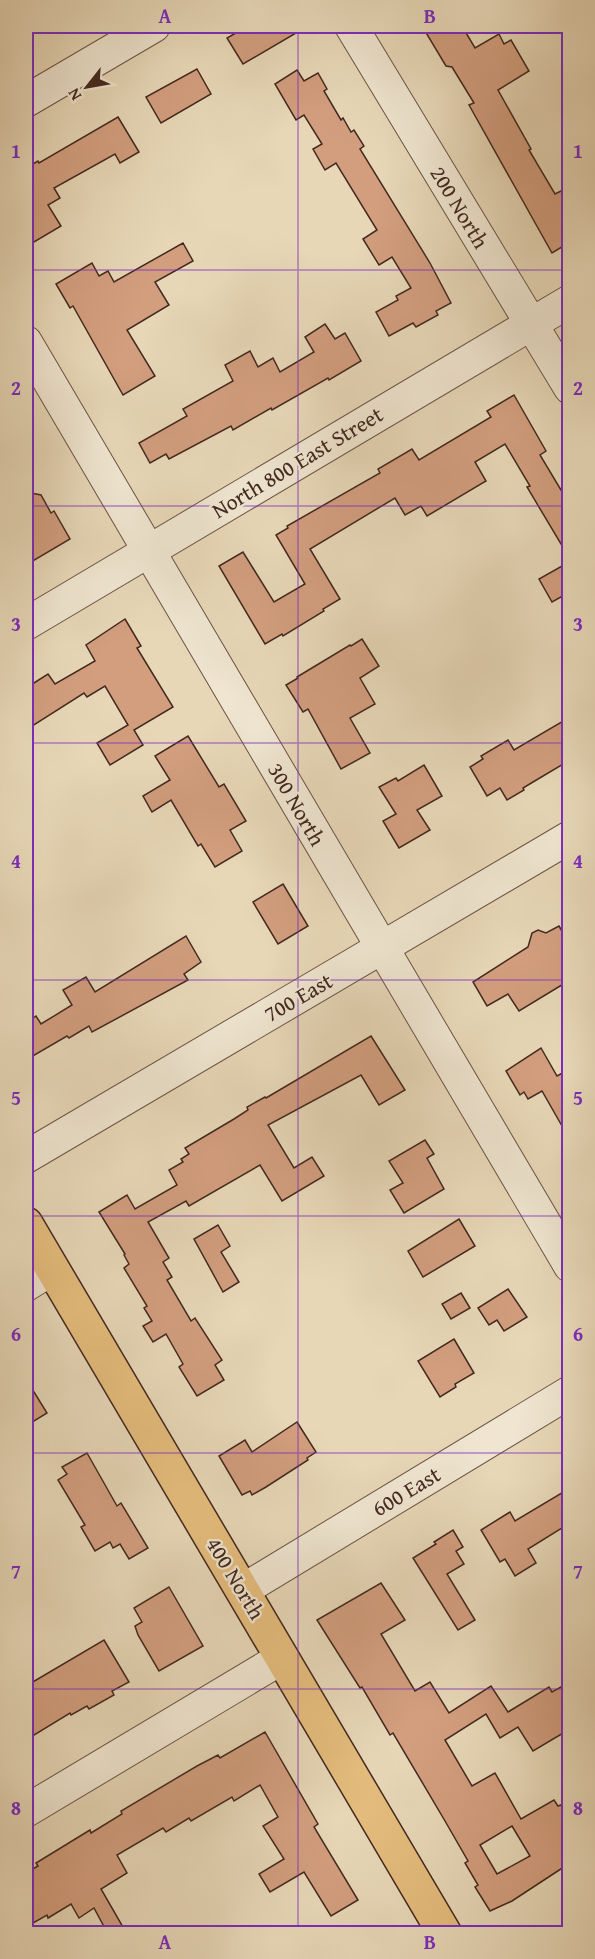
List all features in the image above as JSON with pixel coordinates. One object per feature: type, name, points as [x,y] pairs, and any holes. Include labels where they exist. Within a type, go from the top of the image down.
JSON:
[{"type":"main road","name":"400 North","points":[[26,1224],[39,1277],[243,1590],[445,1934]]},
{"type":"street","points":[[26,101],[154,26]]},
{"type":"street","name":"200 North","points":[[351,26],[570,388]]},
{"type":"street","name":"North 800 East Street","points":[[26,624],[570,301]]},
{"type":"street","name":"300 North","points":[[26,342],[150,549],[381,949],[570,1266]]},
{"type":"street","name":"700 East","points":[[26,1157],[570,837]]},
{"type":"street","name":"600 East","points":[[243,1590],[570,1392]]},
{"type":"street","points":[[26,1811],[282,1658]]},
{"type":"building","points":[[248,26],[308,26],[243,64],[227,38]]},
{"type":"building","points":[[422,26],[462,26],[475,48],[499,34],[504,44],[511,40],[529,71],[498,90],[555,194],[563,190],[570,200],[570,242],[552,253],[469,105],[474,103],[452,67],[446,66]]},
{"type":"building","points":[[197,69],[211,94],[161,123],[146,97]]},
{"type":"building","points":[[297,70],[304,81],[318,73],[327,89],[324,91],[341,120],[343,118],[351,132],[354,130],[364,146],[360,149],[430,263],[451,303],[436,311],[438,315],[416,327],[413,323],[389,336],[376,312],[398,300],[396,296],[411,288],[392,257],[379,265],[363,239],[377,230],[336,163],[325,170],[313,149],[322,144],[304,115],[296,120],[275,84]]},
{"type":"building","points":[[118,117],[139,152],[120,163],[115,154],[54,188],[60,198],[48,205],[61,226],[34,242],[26,229],[26,168],[38,161],[39,163]]},
{"type":"building","points":[[183,243],[193,261],[155,282],[169,305],[127,330],[155,376],[123,395],[73,306],[70,308],[56,284],[92,263],[99,276],[108,271],[114,282]]},
{"type":"building","points":[[325,324],[335,339],[345,333],[361,361],[233,430],[231,426],[169,459],[166,454],[150,463],[139,443],[187,416],[183,409],[233,381],[225,365],[250,351],[258,367],[273,358],[280,372],[314,352],[305,337]]},
{"type":"building","points":[[514,395],[546,451],[540,455],[570,505],[570,559],[527,487],[530,486],[505,444],[475,462],[486,481],[427,516],[421,506],[405,515],[395,498],[310,549],[340,599],[283,636],[282,634],[265,644],[219,566],[243,552],[274,602],[305,584],[276,535],[288,528],[287,526],[380,473],[378,469],[412,449],[419,460],[491,417],[487,411]]},
{"type":"building","points":[[26,492],[41,495],[51,513],[54,511],[70,539],[26,565]]},
{"type":"building","points":[[562,566],[570,578],[570,592],[552,602],[539,579]]},
{"type":"building","points":[[125,619],[141,646],[137,648],[173,707],[134,730],[143,745],[110,765],[97,743],[128,725],[105,686],[87,697],[84,693],[26,730],[26,688],[48,674],[55,684],[95,661],[86,645]]},
{"type":"building","points":[[362,639],[379,666],[360,678],[375,704],[350,718],[370,753],[341,769],[308,709],[303,712],[286,685]]},
{"type":"building","points":[[570,717],[570,760],[507,800],[500,788],[487,796],[470,767],[483,759],[481,756],[508,740],[514,750]]},
{"type":"building","points":[[188,736],[219,787],[224,784],[246,821],[230,830],[242,851],[215,867],[201,844],[198,846],[171,800],[152,812],[143,796],[170,780],[155,756]]},
{"type":"building","points":[[424,765],[442,796],[417,810],[430,830],[399,848],[383,821],[396,814],[379,787],[396,778],[398,781]]},
{"type":"building","points":[[283,884],[308,926],[278,944],[253,902]]},
{"type":"building","points":[[559,926],[570,945],[570,980],[519,1011],[508,994],[487,1006],[473,982],[528,947],[532,933],[538,930],[546,933]]},
{"type":"building","points":[[186,936],[201,962],[184,974],[188,980],[92,1032],[89,1026],[26,1060],[26,1023],[36,1016],[41,1024],[72,1005],[63,990],[86,977],[95,992]]},
{"type":"building","points":[[371,1036],[405,1090],[379,1105],[361,1075],[268,1125],[294,1168],[312,1157],[324,1176],[282,1201],[260,1165],[189,1206],[186,1201],[148,1222],[169,1258],[163,1262],[172,1277],[167,1280],[191,1321],[195,1318],[222,1360],[215,1365],[224,1380],[197,1396],[179,1367],[183,1364],[166,1334],[153,1342],[143,1326],[152,1321],[144,1308],[147,1306],[124,1268],[129,1264],[125,1254],[99,1212],[127,1195],[135,1209],[177,1185],[169,1170],[183,1162],[181,1159],[189,1154],[185,1148],[248,1110],[247,1107]]},
{"type":"building","points":[[541,1048],[557,1076],[570,1069],[570,1140],[542,1091],[528,1099],[524,1092],[520,1095],[506,1071]]},
{"type":"building","points":[[425,1140],[434,1154],[427,1158],[444,1189],[404,1213],[390,1190],[403,1183],[389,1161]]},
{"type":"building","points":[[459,1219],[475,1246],[423,1277],[408,1251]]},
{"type":"building","points":[[218,1225],[230,1246],[221,1252],[239,1282],[223,1292],[194,1239]]},
{"type":"building","points":[[508,1289],[527,1317],[504,1331],[497,1320],[489,1325],[478,1308]]},
{"type":"building","points":[[461,1293],[470,1308],[451,1319],[442,1304]]},
{"type":"building","points":[[454,1339],[474,1373],[455,1384],[456,1387],[440,1397],[418,1361]]},
{"type":"building","points":[[26,1379],[47,1413],[26,1426]]},
{"type":"building","points":[[297,1422],[316,1452],[307,1458],[308,1460],[266,1487],[252,1495],[250,1491],[242,1495],[219,1456],[245,1440],[252,1452]]},
{"type":"building","points":[[87,1453],[117,1506],[121,1503],[148,1548],[129,1559],[120,1544],[113,1548],[110,1542],[95,1551],[81,1527],[85,1525],[58,1480],[67,1474],[62,1467]]},
{"type":"building","points":[[570,1488],[570,1523],[528,1549],[536,1563],[515,1576],[505,1559],[500,1562],[481,1530],[510,1512],[515,1521]]},
{"type":"building","points":[[453,1530],[463,1547],[456,1551],[464,1564],[447,1574],[475,1620],[458,1630],[413,1558]]},
{"type":"building","points":[[381,1583],[405,1620],[381,1634],[415,1691],[430,1682],[449,1713],[491,1686],[508,1712],[549,1687],[552,1692],[570,1682],[570,1729],[533,1751],[518,1727],[500,1738],[486,1714],[445,1740],[472,1786],[495,1773],[521,1819],[554,1800],[558,1806],[561,1805],[570,1820],[570,1863],[512,1901],[490,1911],[475,1887],[478,1885],[465,1863],[468,1861],[393,1733],[390,1735],[362,1687],[360,1688],[317,1620]],"holes":[[[512,1826],[530,1856],[497,1874],[480,1845]]]},
{"type":"building","points":[[169,1587],[203,1646],[159,1671],[138,1635],[135,1626],[142,1622],[134,1608]]},
{"type":"building","points":[[104,1640],[129,1682],[112,1691],[114,1695],[89,1709],[87,1706],[71,1715],[70,1713],[26,1740],[26,1686]]},
{"type":"building","points":[[265,1732],[318,1824],[314,1827],[358,1900],[331,1916],[304,1872],[270,1892],[259,1874],[284,1859],[263,1826],[278,1817],[260,1785],[234,1801],[232,1797],[191,1821],[189,1818],[166,1832],[163,1828],[117,1855],[127,1873],[101,1889],[127,1934],[108,1934],[94,1908],[79,1918],[71,1904],[48,1918],[47,1915],[26,1927],[26,1873],[38,1866],[36,1863],[90,1830],[91,1833],[122,1814],[121,1811],[197,1766],[218,1755],[220,1758]]}]
